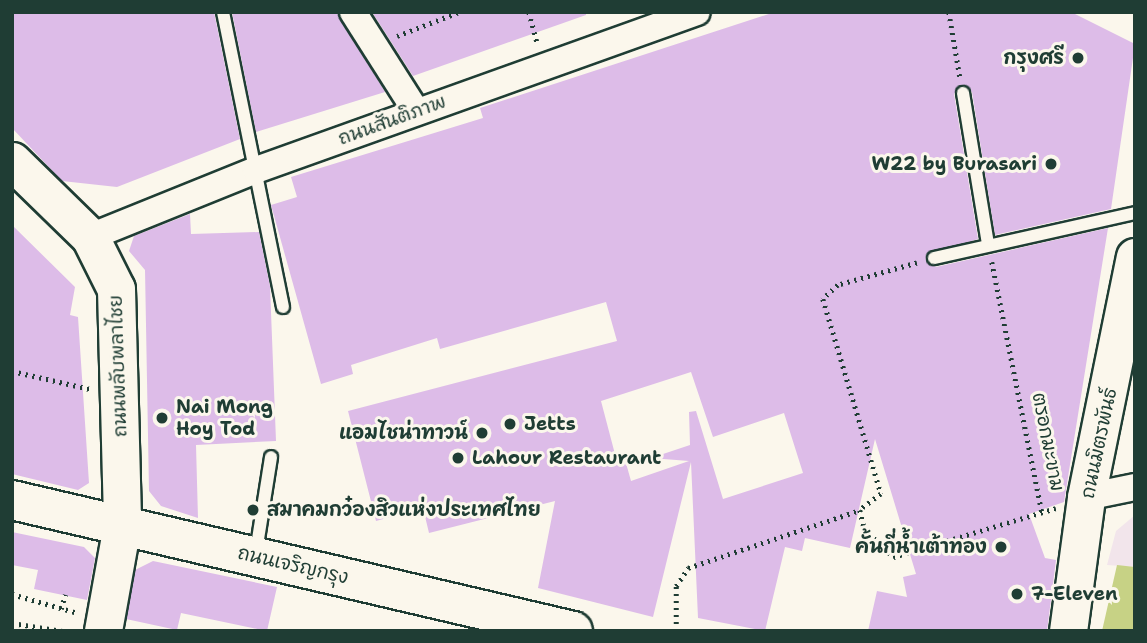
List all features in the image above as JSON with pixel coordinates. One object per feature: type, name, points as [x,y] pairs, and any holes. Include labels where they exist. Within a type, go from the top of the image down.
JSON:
[{"type":"main road","name":"ถนนเจริญกรุง","points":[[12,500],[573,631]]},
{"type":"street","points":[[353,12],[416,111]]},
{"type":"street","name":"ถนนสันติภาพ","points":[[90,237],[256,170],[697,12]]},
{"type":"street","name":"ถนนพลับพลาไชย","points":[[12,162],[90,237],[116,289],[121,396],[122,525],[96,623]]},
{"type":"street","name":"ถนนมิตรพันธ์","points":[[1068,631],[1086,497],[1135,257]]},
{"type":"street","points":[[1086,497],[1135,487]]},
{"type":"lane","points":[[223,12],[283,307]]},
{"type":"lane","points":[[963,93],[988,244]]},
{"type":"lane","points":[[934,258],[1135,213]]},
{"type":"lane","points":[[255,556],[271,457]]},
{"type":"path","points":[[373,46],[459,12]]},
{"type":"path","points":[[529,12],[544,66]]},
{"type":"path","points":[[949,12],[963,93]]},
{"type":"path","name":"ตรอกมะขาม","points":[[860,510],[875,544],[893,557],[1042,513],[988,244]]},
{"type":"path","points":[[676,631],[676,586],[688,568],[860,510],[881,494],[823,299],[826,292],[934,258]]},
{"type":"path","points":[[12,371],[121,396]]},
{"type":"path","points":[[12,594],[96,623]]},
{"type":"path","points":[[61,609],[65,595]]},
{"type":"path","points":[[12,623],[62,631]]},
{"type":"shaded area","points":[[1135,515],[1135,567],[1107,565],[1116,531]]},
{"type":"green space","points":[[1117,565],[1135,567],[1135,631],[1102,631]]},
{"type":"building","points":[[12,12],[214,12],[240,139],[117,187],[62,181],[12,128]]},
{"type":"building","points":[[232,12],[337,12],[385,92],[256,132]]},
{"type":"building","points":[[372,12],[586,12],[586,15],[413,76]]},
{"type":"building","points":[[775,12],[1071,12],[1135,44],[1111,209],[995,235],[972,92],[961,85],[954,94],[978,239],[926,256],[936,267],[1108,228],[1064,502],[1029,514],[1045,558],[1056,560],[1047,631],[868,631],[877,591],[907,597],[903,577],[916,574],[875,439],[850,548],[805,538],[802,551],[785,547],[765,631],[698,618],[691,462],[653,617],[538,588],[555,501],[429,533],[423,508],[376,521],[348,411],[617,341],[606,302],[440,349],[437,338],[351,365],[353,374],[321,384],[271,205],[297,197],[291,177],[483,118],[480,108]],"holes":[[[691,372],[713,437],[784,413],[803,473],[723,499],[696,411],[689,412],[690,445],[651,458],[689,461],[631,481],[624,456],[616,458],[601,401]]]},
{"type":"building","points":[[190,214],[191,234],[259,232],[270,286],[276,441],[196,445],[198,518],[161,506],[149,491],[145,270],[129,251],[134,236]]},
{"type":"building","points":[[12,225],[75,287],[70,315],[78,317],[89,483],[78,490],[12,474]]},
{"type":"building","points":[[12,532],[84,547],[95,558],[87,600],[34,589],[38,570],[12,565]]},
{"type":"building","points":[[153,561],[277,587],[267,631],[181,613],[177,630],[126,619],[135,570]]},
{"type":"place","name":"กรุงศรี","points":[[1078,58]]},
{"type":"place","name":"W22 by Burasari","points":[[1051,164]]},
{"type":"place","name":"Nai Mong Hoy Tod","points":[[162,418]]},
{"type":"place","name":"Jetts","points":[[510,424]]},
{"type":"place","name":"แอมไชน่าทาวน์","points":[[482,433]]},
{"type":"place","name":"Lahour Restaurant","points":[[458,458]]},
{"type":"place","name":"สมาคมกว๋องสิวแห่งประเทศไทย","points":[[253,510]]},
{"type":"place","name":"คั้นกี่น้ำเต้าทอง","points":[[1001,547]]},
{"type":"place","name":"7-Eleven","points":[[1017,594]]}]
